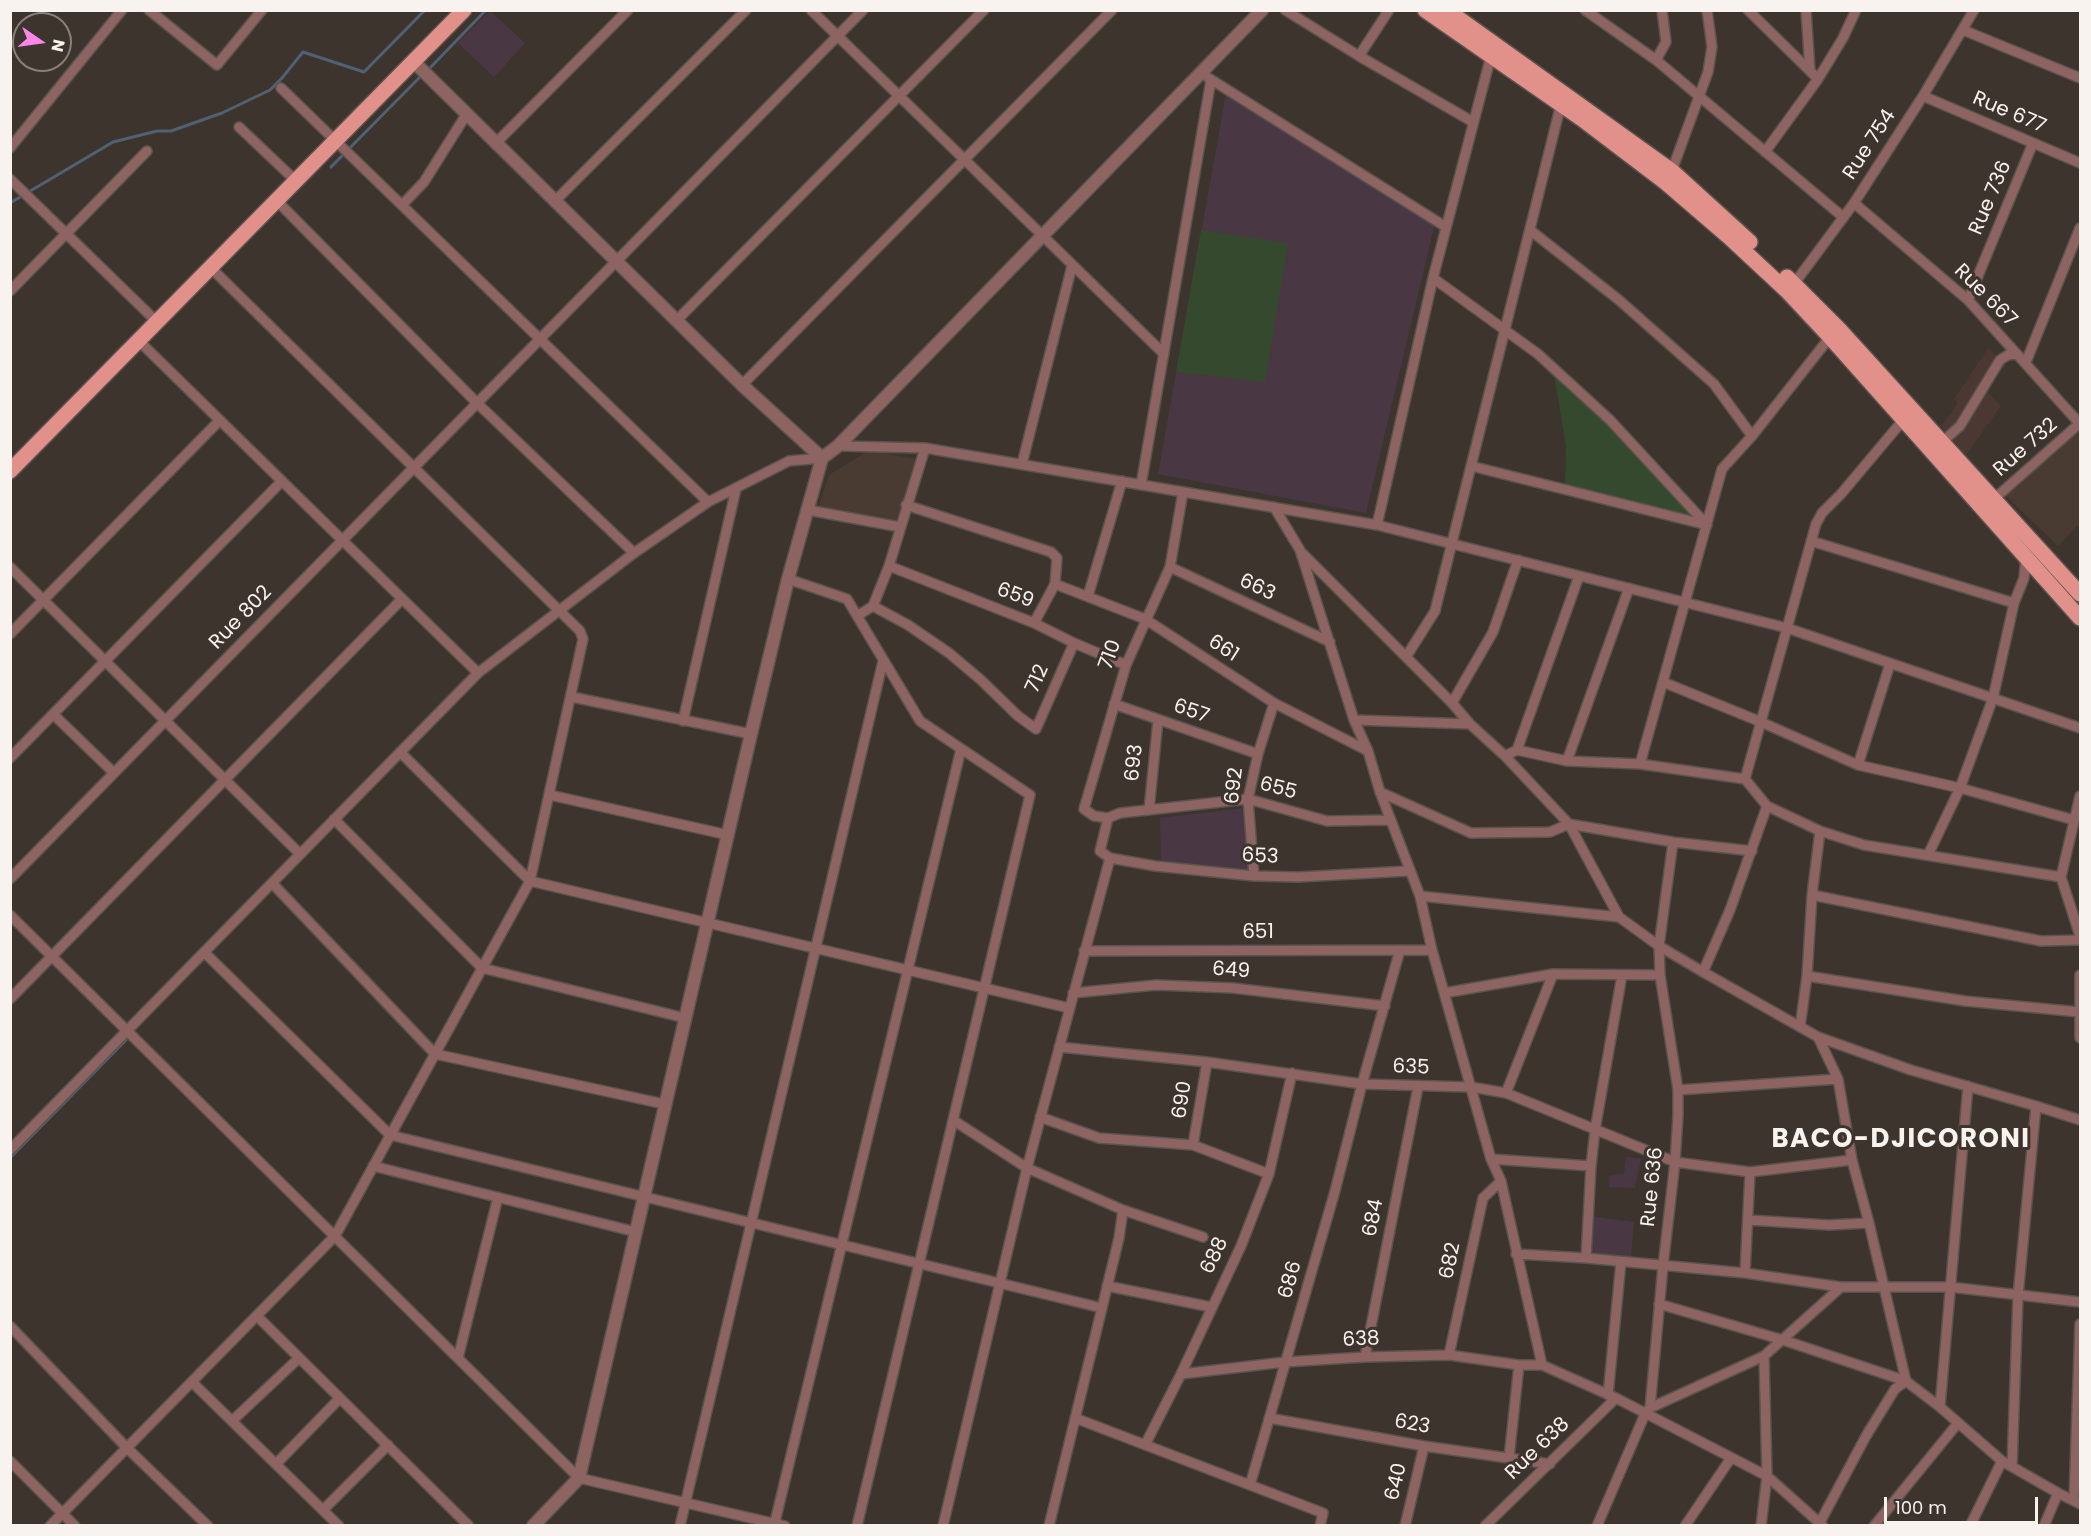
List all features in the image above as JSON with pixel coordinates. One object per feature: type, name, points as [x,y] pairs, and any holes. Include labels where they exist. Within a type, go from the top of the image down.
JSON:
[{"type":"main road","points":[[10,471],[464,10]]},
{"type":"main road","points":[[1425,10],[1493,50],[1668,177],[1729,237],[1791,288],[1942,442],[2080,594]]},
{"type":"main road","points":[[1447,10],[1561,104],[1668,177]]},
{"type":"main road","points":[[1791,288],[1830,337],[2080,618]]},
{"type":"street","points":[[10,148],[122,10]]},
{"type":"street","points":[[149,10],[217,65],[262,10]]},
{"type":"street","points":[[495,144],[628,10]]},
{"type":"street","points":[[554,202],[746,10]]},
{"type":"street","points":[[811,10],[1164,354]]},
{"type":"street","name":"Rue 802","points":[[10,879],[863,10]]},
{"type":"street","points":[[677,321],[984,10]]},
{"type":"street","points":[[742,385],[1112,10]]},
{"type":"street","points":[[10,1150],[478,673],[634,553],[708,502],[789,461],[822,458],[838,446],[1042,237],[1206,76],[1262,10]]},
{"type":"street","points":[[1285,10],[1473,122]]},
{"type":"street","points":[[1359,56],[1389,10]]},
{"type":"street","points":[[1585,10],[1656,60],[1843,217]]},
{"type":"street","points":[[1656,60],[1666,42],[1662,10]]},
{"type":"street","points":[[1668,177],[1708,72],[1712,47],[1707,10]]},
{"type":"street","points":[[1748,10],[1818,79]]},
{"type":"street","points":[[1806,10],[1810,70]]},
{"type":"street","points":[[1765,152],[1818,79],[1843,38],[1856,10]]},
{"type":"street","name":"Rue 754","points":[[1791,288],[1854,203],[1923,96],[1974,10]]},
{"type":"street","points":[[1963,30],[2080,78]]},
{"type":"street","points":[[1377,525],[1433,278],[1493,50]]},
{"type":"street","points":[[413,62],[742,385],[822,458]]},
{"type":"street","points":[[1206,76],[1446,226]]},
{"type":"street","points":[[1141,485],[1164,354],[1206,76]]},
{"type":"street","points":[[281,88],[708,502]]},
{"type":"street","name":"Rue 677","points":[[1923,96],[2080,163]]},
{"type":"street","points":[[1406,657],[1435,611],[1561,104]]},
{"type":"street","points":[[402,205],[430,172],[466,115]]},
{"type":"street","points":[[239,126],[296,181]]},
{"type":"street","name":"Rue 736","points":[[1968,300],[2033,143]]},
{"type":"street","points":[[10,291],[147,151]]},
{"type":"street","points":[[10,180],[157,322]]},
{"type":"street","points":[[277,201],[477,404],[634,553]]},
{"type":"street","name":"Rue 667","points":[[1854,203],[1968,300],[2080,424]]},
{"type":"street","points":[[2025,362],[2080,228]]},
{"type":"street","points":[[1530,230],[1619,300],[1713,384],[1752,436]]},
{"type":"street","points":[[1022,464],[1072,266]]},
{"type":"street","points":[[50,1526],[335,1236],[530,880],[583,639],[580,631],[559,610],[211,268]]},
{"type":"street","points":[[1433,278],[1538,354],[1610,420],[1707,525]]},
{"type":"street","points":[[1640,764],[1722,470],[1752,436],[1830,337]]},
{"type":"street","points":[[139,341],[478,673]]},
{"type":"street","points":[[1942,442],[1960,426],[2000,360],[2008,355],[2018,354]]},
{"type":"street","points":[[1745,779],[1816,524],[1822,513],[1841,494],[1904,419]]},
{"type":"street","points":[[10,634],[220,420]]},
{"type":"street","name":"Rue 732","points":[[1994,499],[2080,424]]},
{"type":"street","points":[[838,446],[925,448],[1377,525],[1787,628],[2080,728]]},
{"type":"street","points":[[857,616],[873,606],[889,566],[925,448]]},
{"type":"street","points":[[533,1526],[579,1478],[751,734],[788,579],[822,458]]},
{"type":"street","points":[[1471,466],[1707,525]]},
{"type":"street","points":[[10,758],[282,481]]},
{"type":"street","points":[[1088,596],[1122,481]]},
{"type":"street","points":[[683,721],[736,489]]},
{"type":"street","name":"710","points":[[1108,818],[1094,816],[1084,809],[1126,665],[1170,567],[1183,492]]},
{"type":"street","points":[[906,505],[1051,552],[1057,558],[1055,584],[1034,622]]},
{"type":"street","points":[[1274,507],[1300,550],[1354,720],[1368,751],[1408,871],[1420,896],[1432,950],[1491,1159],[1501,1181],[1542,1365],[1648,1411],[1767,1476],[1820,1524],[1883,1408],[1895,1389],[1906,1381]]},
{"type":"street","points":[[808,510],[900,526]]},
{"type":"street","points":[[1811,541],[2014,603]]},
{"type":"street","points":[[1300,550],[1452,703],[1470,724],[1505,756],[1569,824],[1619,917],[1659,946],[1818,1037],[1911,1070],[2080,1120]]},
{"type":"street","points":[[1928,855],[1960,788],[1993,698],[2014,603],[2024,578],[2026,555]]},
{"type":"street","points":[[1452,703],[1493,632],[1518,560]]},
{"type":"street","name":"659","points":[[889,566],[1034,622],[1074,643],[1126,665]]},
{"type":"street","points":[[10,567],[300,854]]},
{"type":"street","name":"663","points":[[1170,567],[1330,642]]},
{"type":"street","points":[[1517,750],[1580,576]]},
{"type":"street","points":[[788,579],[847,599],[920,721],[1030,795],[857,1526]]},
{"type":"street","name":"661","points":[[1055,584],[1145,620],[1274,703],[1368,751]]},
{"type":"street","points":[[1567,761],[1629,588]]},
{"type":"street","points":[[10,999],[402,599]]},
{"type":"street","name":"712","points":[[873,606],[908,625],[949,653],[1018,716],[1036,729],[1074,643]]},
{"type":"street","points":[[680,1526],[883,661]]},
{"type":"street","points":[[1858,765],[1890,664]]},
{"type":"street","points":[[1663,682],[1858,765],[1960,788],[2074,820]]},
{"type":"street","points":[[572,697],[751,734]]},
{"type":"street","name":"692","points":[[1254,876],[1248,799],[1258,754],[1274,703]]},
{"type":"street","name":"657","points":[[1114,704],[1258,754]]},
{"type":"street","points":[[53,714],[114,773]]},
{"type":"street","name":"693","points":[[1149,810],[1158,720]]},
{"type":"street","points":[[1354,720],[1470,724]]},
{"type":"street","points":[[774,1524],[962,749]]},
{"type":"street","points":[[1505,756],[1517,750],[1567,761],[1640,764],[1745,779],[1767,806],[1820,831],[1864,845],[2061,877]]},
{"type":"street","points":[[400,752],[530,880],[1069,1008]]},
{"type":"street","points":[[1380,792],[1471,833],[1550,832],[1569,824],[1673,842],[1752,851]]},
{"type":"street","points":[[550,795],[728,835]]},
{"type":"street","points":[[1812,896],[2041,941],[2080,938],[2061,877],[2080,796]]},
{"type":"street","name":"655","points":[[1108,818],[1120,813],[1248,799],[1327,821],[1391,820]]},
{"type":"street","points":[[1703,972],[1730,910],[1767,806]]},
{"type":"street","points":[[943,1526],[1027,1168],[1110,858],[1100,851],[1108,818]]},
{"type":"street","points":[[334,819],[482,968],[685,1018]]},
{"type":"street","points":[[1800,1027],[1820,831]]},
{"type":"street","name":"Rue 636","points":[[1597,1526],[1648,1411],[1675,1162],[1678,1090],[1660,975],[1659,946],[1673,842]]},
{"type":"street","name":"653","points":[[1110,858],[1155,866],[1254,876],[1299,877],[1408,871]]},
{"type":"street","points":[[272,883],[435,1054],[664,1104]]},
{"type":"street","points":[[1420,896],[1619,917]]},
{"type":"street","points":[[10,915],[579,1478],[785,1526]]},
{"type":"street","name":"686","points":[[1250,1485],[1335,1191],[1400,950]]},
{"type":"street","name":"651","points":[[1084,951],[1432,950]]},
{"type":"street","points":[[204,952],[390,1135],[1102,1308]]},
{"type":"street","points":[[1444,993],[1553,974],[1660,975]]},
{"type":"street","points":[[1506,1093],[1553,974]]},
{"type":"street","points":[[1586,1258],[1595,1130],[1622,975]]},
{"type":"street","points":[[2080,975],[2080,1038]]},
{"type":"street","points":[[1807,976],[1965,1001],[2079,1012]]},
{"type":"street","name":"649","points":[[1073,993],[1156,985],[1233,988],[1384,1006]]},
{"type":"street","points":[[1818,1037],[1838,1079],[1852,1160],[1906,1381]]},
{"type":"street","name":"635","points":[[1059,1047],[1207,1062],[1362,1084],[1472,1087],[1506,1093],[1675,1162],[1750,1172],[1852,1160]]},
{"type":"street","name":"690","points":[[1193,1144],[1207,1062]]},
{"type":"street","name":"688","points":[[1145,1445],[1241,1246],[1269,1174],[1292,1073]]},
{"type":"street","points":[[1678,1090],[1838,1079]]},
{"type":"street","name":"684","points":[[1365,1357],[1418,1086]]},
{"type":"street","points":[[1940,1407],[1968,1086]]},
{"type":"street","points":[[2012,1467],[2018,1296],[2036,1106]]},
{"type":"street","points":[[1040,1117],[1099,1138],[1193,1144],[1269,1174]]},
{"type":"street","points":[[953,1120],[1027,1168],[1123,1210],[1203,1237]]},
{"type":"street","points":[[1491,1159],[1591,1166]]},
{"type":"street","points":[[373,1166],[636,1232]]},
{"type":"street","points":[[1745,1273],[1750,1172]]},
{"type":"street","name":"682","points":[[1449,1355],[1483,1198],[1501,1181]]},
{"type":"street","points":[[458,1358],[498,1197]]},
{"type":"street","points":[[1049,1526],[1102,1308],[1123,1210]]},
{"type":"street","points":[[1748,1220],[1829,1225],[1869,1223]]},
{"type":"street","points":[[1516,1254],[1586,1258],[1745,1273],[1841,1287],[1950,1287],[2080,1302]]},
{"type":"street","points":[[1612,1397],[1622,1262]]},
{"type":"street","points":[[1107,1286],[1211,1307]]},
{"type":"street","points":[[1648,1411],[1764,1356],[1841,1287]]},
{"type":"street","points":[[1659,1304],[1783,1340],[1906,1381],[2002,1461],[2077,1502],[2080,1324]]},
{"type":"street","points":[[257,1316],[470,1526]]},
{"type":"street","points":[[10,1326],[127,1448],[208,1526]]},
{"type":"street","name":"638","points":[[1181,1374],[1285,1362],[1365,1357],[1449,1355],[1519,1365],[1542,1365]]},
{"type":"street","points":[[1761,1526],[1767,1476],[1764,1356]]},
{"type":"street","points":[[232,1421],[299,1358]]},
{"type":"street","points":[[1509,1458],[1519,1365]]},
{"type":"street","points":[[192,1382],[339,1526]]},
{"type":"street","name":"Rue 638","points":[[1485,1526],[1550,1464],[1612,1397]]},
{"type":"street","points":[[276,1464],[340,1398]]},
{"type":"street","name":"623","points":[[1269,1418],[1424,1446],[1550,1464]]},
{"type":"street","points":[[1075,1419],[1323,1514],[1320,1526]]},
{"type":"street","points":[[1874,1526],[1958,1423]]},
{"type":"street","points":[[323,1510],[388,1445]]},
{"type":"street","name":"640","points":[[1405,1526],[1424,1446]]},
{"type":"street","points":[[1685,1526],[1731,1458]]},
{"type":"street","points":[[10,1461],[75,1526]]},
{"type":"street","points":[[1970,1526],[2002,1461]]},
{"type":"street","points":[[2044,1526],[2058,1493]]},
{"type":"shaded area","points":[[490,11],[525,43],[494,77],[458,43]]},
{"type":"shaded area","points":[[1226,94],[1435,223],[1366,513],[1158,474]]},
{"type":"shaded area","points":[[1988,348],[2006,365],[1985,389],[2001,406],[1966,455],[1941,426],[1958,403],[1954,399]]},
{"type":"shaded area","points":[[2078,432],[2080,435],[2080,528],[2077,526],[2058,546],[2006,496]]},
{"type":"shaded area","points":[[869,450],[915,459],[898,524],[818,509],[829,475]]},
{"type":"shaded area","points":[[1246,808],[1250,875],[1161,861],[1160,818]]},
{"type":"shaded area","points":[[1626,1157],[1641,1159],[1635,1188],[1609,1187],[1610,1175],[1624,1174]]},
{"type":"shaded area","points":[[1594,1217],[1634,1222],[1631,1257],[1591,1255]]},
{"type":"green space","points":[[1201,230],[1288,243],[1265,382],[1176,372]]},
{"type":"green space","points":[[1553,369],[1707,525],[1565,489],[1566,446]]},
{"type":"waterway","points":[[10,203],[113,142],[157,131],[171,131],[222,113],[270,90],[303,52],[364,72],[425,10]]},
{"type":"waterway","points":[[428,70],[486,10]]},
{"type":"waterway","points":[[331,167],[423,74]]},
{"type":"waterway","points":[[10,1158],[128,1038]]},
{"type":"district","name":"BACO-DJICORONI","points":[[1901,1140]]}]
